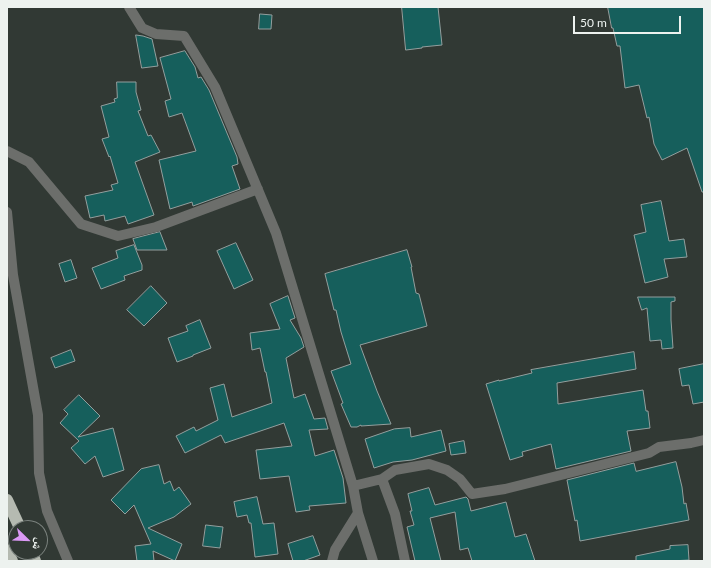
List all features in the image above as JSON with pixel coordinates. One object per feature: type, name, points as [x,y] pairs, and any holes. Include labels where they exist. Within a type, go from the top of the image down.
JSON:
[{"type":"highway","points":[[7,500],[16,520]]},
{"type":"highway","points":[[7,550],[12,561]]},
{"type":"street","points":[[129,7],[142,28],[156,34],[184,36],[215,86],[276,233],[353,486],[358,513],[373,561]]},
{"type":"street","points":[[7,151],[29,162],[81,224],[118,236],[156,227],[258,189]]},
{"type":"street","points":[[7,212],[13,275],[38,415],[39,473],[47,511],[68,561]]},
{"type":"street","points":[[353,486],[382,479],[395,470],[429,464],[447,470],[460,479],[472,494],[505,489],[649,453],[659,447],[704,440]]},
{"type":"street","points":[[382,479],[395,514],[405,561]]},
{"type":"street","points":[[332,561],[335,550],[358,513]]},
{"type":"building","points":[[402,7],[438,7],[442,45],[406,50]]},
{"type":"building","points":[[608,7],[704,7],[704,192],[702,192],[687,148],[662,160],[654,144],[649,117],[647,118],[639,85],[625,88],[620,46],[617,46]]},
{"type":"building","points":[[260,14],[272,15],[271,29],[259,29]]},
{"type":"building","points":[[136,35],[152,39],[158,66],[142,68]]},
{"type":"building","points":[[185,51],[195,67],[198,78],[201,77],[209,90],[237,157],[238,164],[232,166],[240,189],[193,206],[192,202],[170,209],[159,160],[196,151],[182,113],[169,117],[165,101],[171,99],[160,58]]},
{"type":"building","points":[[117,82],[136,82],[136,92],[141,110],[138,111],[148,136],[151,135],[160,152],[135,162],[154,215],[128,224],[125,216],[105,221],[104,215],[90,218],[85,196],[113,190],[111,185],[118,183],[110,156],[109,157],[102,139],[109,137],[101,106],[115,102],[114,99],[117,98]]},
{"type":"building","points":[[661,201],[669,241],[684,239],[687,257],[664,259],[668,277],[645,283],[634,235],[646,232],[641,205]]},
{"type":"building","points":[[160,232],[167,250],[137,250],[133,239]]},
{"type":"building","points":[[236,243],[253,280],[234,289],[217,251]]},
{"type":"building","points":[[134,245],[142,265],[142,270],[124,276],[125,280],[101,289],[92,268],[118,258],[116,251]]},
{"type":"building","points":[[407,250],[412,267],[416,293],[419,294],[427,326],[360,345],[391,424],[361,425],[351,427],[341,404],[343,403],[331,371],[351,364],[336,310],[334,310],[325,274]]},
{"type":"building","points":[[71,260],[77,278],[65,282],[59,264]]},
{"type":"building","points":[[151,286],[167,303],[144,326],[127,310]]},
{"type":"building","points":[[288,296],[295,318],[290,320],[301,338],[304,347],[286,358],[294,398],[305,394],[314,419],[325,418],[328,429],[309,430],[315,456],[334,450],[343,478],[346,503],[309,506],[310,510],[296,512],[289,476],[260,479],[256,450],[292,446],[284,423],[225,443],[221,435],[185,453],[176,436],[194,427],[196,431],[218,420],[210,388],[224,384],[232,417],[272,403],[260,348],[252,350],[250,333],[280,329],[270,304]]},
{"type":"building","points":[[638,297],[675,297],[675,301],[671,302],[673,348],[662,349],[661,340],[650,341],[647,308],[642,310]]},
{"type":"building","points":[[200,320],[211,348],[177,362],[168,338],[188,331],[186,326]]},
{"type":"building","points":[[71,350],[75,361],[55,368],[51,358]]},
{"type":"building","points":[[634,352],[636,369],[557,383],[558,404],[643,390],[650,428],[627,431],[631,451],[556,469],[551,444],[522,452],[523,456],[510,460],[486,384],[532,373],[531,370]]},
{"type":"building","points":[[704,364],[704,402],[693,404],[689,385],[682,386],[679,369]]},
{"type":"building","points":[[79,395],[100,416],[78,437],[113,428],[124,470],[103,477],[95,456],[85,464],[71,448],[79,441],[60,423],[68,414],[64,410]]},
{"type":"building","points":[[410,428],[411,437],[441,430],[446,451],[412,460],[393,462],[374,468],[365,439],[394,429]]},
{"type":"building","points":[[464,441],[466,453],[451,455],[449,444]]},
{"type":"building","points":[[676,462],[682,487],[684,504],[686,503],[689,520],[580,541],[577,520],[575,521],[567,480],[634,463],[636,471]]},
{"type":"building","points":[[159,465],[164,484],[170,481],[174,491],[179,487],[191,504],[174,517],[148,528],[182,544],[175,561],[153,551],[154,561],[137,561],[135,546],[151,544],[134,505],[125,514],[111,500],[141,469]]},
{"type":"building","points":[[429,488],[435,505],[466,497],[468,499],[471,511],[506,502],[515,537],[526,534],[535,561],[472,561],[468,548],[460,550],[455,512],[430,518],[441,561],[415,561],[407,527],[414,525],[410,511],[412,511],[408,494]]},
{"type":"building","points":[[257,497],[263,524],[274,523],[278,554],[255,557],[251,523],[249,523],[247,515],[237,517],[234,502]]},
{"type":"building","points":[[206,525],[223,527],[220,548],[203,546]]},
{"type":"building","points":[[313,536],[320,555],[303,561],[293,561],[288,544]]},
{"type":"building","points":[[688,545],[689,560],[636,561],[636,556],[670,549],[670,546]]}]
